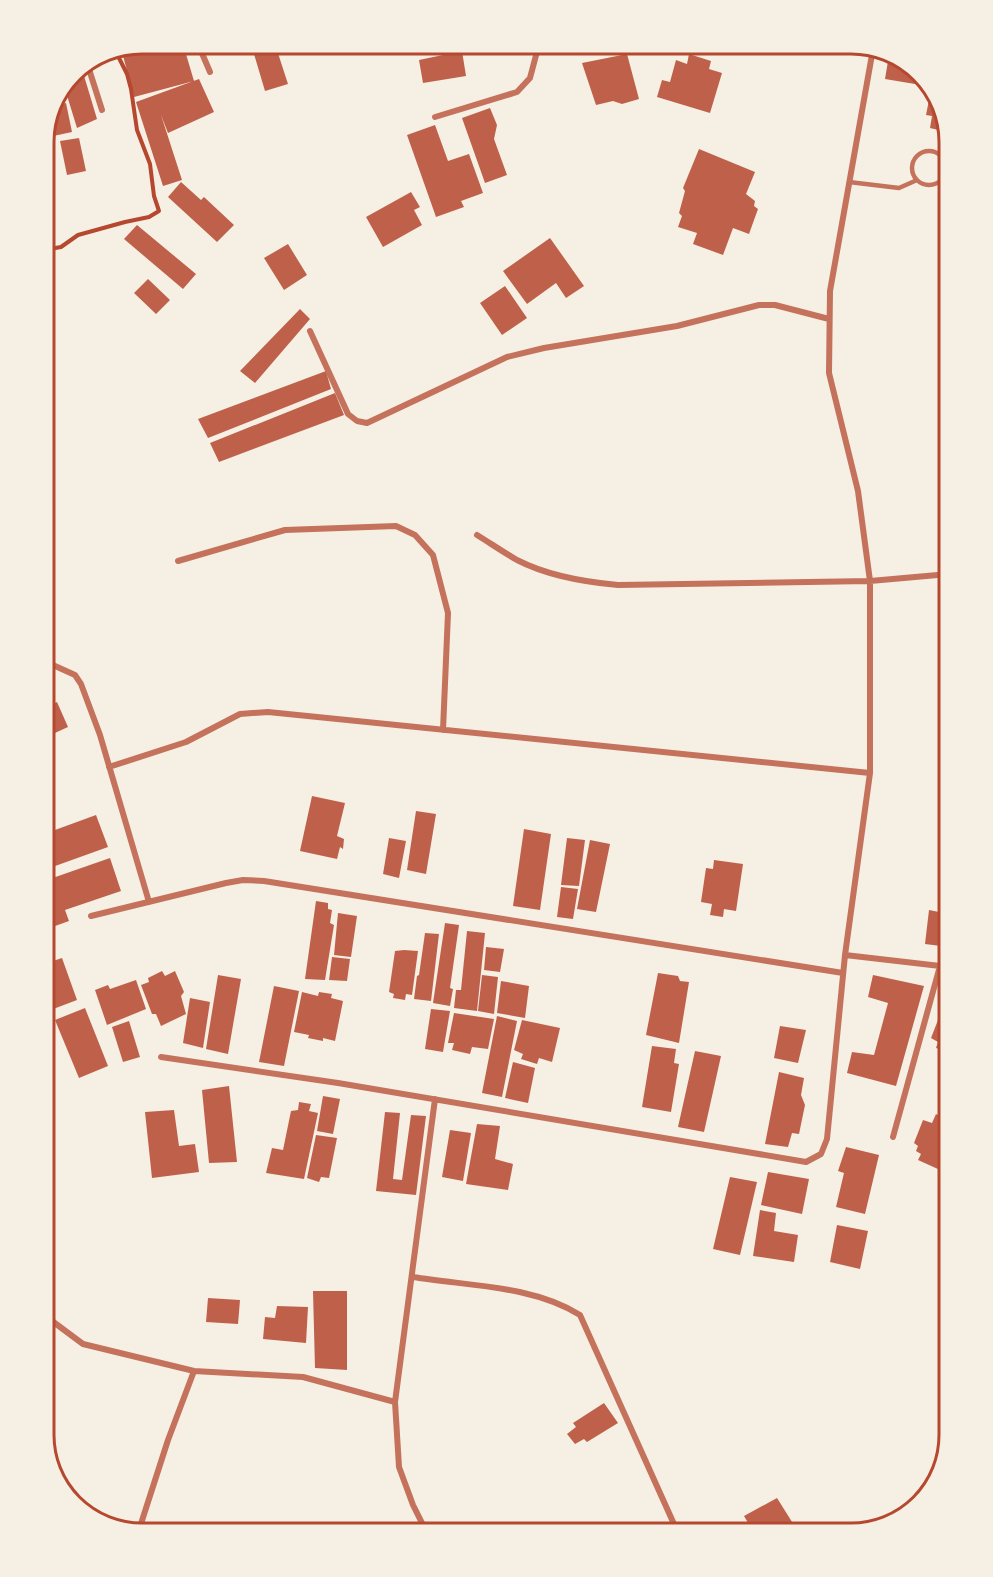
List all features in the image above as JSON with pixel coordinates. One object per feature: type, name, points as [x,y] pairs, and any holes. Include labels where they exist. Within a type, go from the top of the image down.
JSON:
[{"type":"street","points":[[202,54],[210,72]]},
{"type":"street","points":[[435,117],[517,92],[530,78],[536,54]]},
{"type":"street","points":[[161,1057],[339,1083],[806,1162],[821,1154],[827,1139],[843,973],[870,773],[870,581],[858,491],[829,374],[829,319],[830,291],[872,57]]},
{"type":"street","points":[[90,72],[102,110]]},
{"type":"street","points":[[310,331],[348,414],[357,421],[367,423],[507,357],[544,348],[677,326],[759,305],[775,305],[829,319]]},
{"type":"street","points":[[178,561],[285,530],[396,526],[416,535],[433,555],[447,613],[443,730]]},
{"type":"street","points":[[477,535],[519,561],[583,581],[618,585],[870,581],[939,575]]},
{"type":"street","points":[[54,666],[75,675],[81,684],[109,766],[149,902]]},
{"type":"street","points":[[109,766],[186,742],[240,714],[268,712],[870,773]]},
{"type":"street","points":[[91,916],[226,883],[243,880],[264,881],[843,973]]},
{"type":"street","points":[[845,956],[939,966]]},
{"type":"street","points":[[893,1137],[939,970]]},
{"type":"street","points":[[422,1523],[399,1467],[395,1402],[435,1099]]},
{"type":"street","points":[[413,1277],[512,1291],[565,1306],[580,1315],[674,1523]]},
{"type":"street","points":[[54,1322],[83,1344],[194,1371],[303,1377],[395,1402]]},
{"type":"street","points":[[141,1523],[168,1440],[194,1371]]},
{"type":"lane","points":[[939,154],[932,150],[921,152],[914,159],[912,170],[917,180],[926,185],[939,181]]},
{"type":"lane","points":[[849,182],[899,188],[917,180]]},
{"type":"path","points":[[54,248],[61,247],[78,235],[149,218],[159,211],[154,196],[150,164],[137,130],[131,89],[119,58]]},
{"type":"building","points":[[186,54],[194,81],[134,97],[123,57]]},
{"type":"building","points":[[254,54],[278,54],[288,84],[265,91]]},
{"type":"building","points":[[448,54],[462,54],[466,76],[423,83],[419,60]]},
{"type":"building","points":[[627,54],[639,99],[622,104],[613,101],[596,105],[582,63]]},
{"type":"building","points":[[689,54],[711,61],[709,69],[722,73],[710,113],[657,97],[662,80],[670,82],[676,60],[687,64]]},
{"type":"building","points":[[888,62],[915,82],[915,84],[885,79]]},
{"type":"building","points":[[84,76],[97,119],[77,128],[67,96]]},
{"type":"building","points":[[199,79],[214,112],[168,133],[161,115],[182,180],[163,186],[136,102]]},
{"type":"building","points":[[929,101],[938,130],[930,128],[932,116],[926,115]]},
{"type":"building","points":[[66,103],[72,132],[54,136],[57,120],[63,104]]},
{"type":"building","points":[[490,108],[497,125],[494,139],[507,175],[485,183],[462,118]]},
{"type":"building","points":[[435,125],[448,161],[469,154],[483,193],[461,201],[464,207],[436,217],[407,135]]},
{"type":"building","points":[[79,138],[86,171],[67,175],[60,141]]},
{"type":"building","points":[[699,149],[755,172],[746,194],[755,201],[754,206],[758,209],[749,234],[733,228],[723,255],[693,244],[697,233],[678,227],[682,216],[679,213],[685,191],[683,188]]},
{"type":"building","points":[[181,182],[201,200],[204,197],[234,225],[217,242],[168,197]]},
{"type":"building","points":[[411,192],[420,207],[414,210],[422,225],[383,247],[366,217]]},
{"type":"building","points":[[137,225],[196,274],[183,289],[124,239]]},
{"type":"building","points":[[550,238],[584,286],[566,298],[556,283],[527,304],[503,271]]},
{"type":"building","points":[[288,244],[307,275],[284,290],[264,258]]},
{"type":"building","points":[[148,279],[170,300],[156,314],[134,293]]},
{"type":"building","points":[[505,286],[527,318],[502,335],[480,303]]},
{"type":"building","points":[[300,309],[310,319],[255,383],[240,371]]},
{"type":"building","points":[[326,371],[331,389],[208,438],[198,419]]},
{"type":"building","points":[[335,393],[344,415],[219,462],[210,443]]},
{"type":"building","points":[[57,702],[68,727],[54,733],[54,703]]},
{"type":"building","points":[[312,796],[345,803],[337,836],[344,839],[343,849],[340,847],[337,859],[300,851]]},
{"type":"building","points":[[416,811],[436,814],[426,874],[407,870]]},
{"type":"building","points":[[96,815],[108,847],[54,866],[54,830]]},
{"type":"building","points":[[524,829],[551,834],[540,910],[513,906]]},
{"type":"building","points":[[389,838],[406,841],[399,878],[383,874]]},
{"type":"building","points":[[567,838],[585,840],[579,886],[561,885]]},
{"type":"building","points":[[590,840],[610,844],[596,912],[577,909]]},
{"type":"building","points":[[110,858],[121,891],[65,910],[69,921],[54,926],[54,878]]},
{"type":"building","points":[[714,860],[743,864],[736,911],[724,909],[723,917],[710,915],[712,904],[701,902],[706,868],[713,869]]},
{"type":"building","points":[[561,887],[578,889],[573,919],[557,917]]},
{"type":"building","points":[[316,901],[328,903],[328,909],[332,910],[330,923],[334,925],[325,980],[305,979]]},
{"type":"building","points":[[929,910],[939,912],[939,946],[925,944]]},
{"type":"building","points":[[338,913],[357,916],[351,957],[334,955]]},
{"type":"building","points":[[445,923],[459,925],[450,988],[453,989],[450,1006],[433,1003]]},
{"type":"building","points":[[467,931],[485,933],[477,1011],[454,1008],[456,990],[461,990]]},
{"type":"building","points":[[425,933],[439,934],[431,1001],[414,999]]},
{"type":"building","points":[[486,947],[504,949],[500,972],[484,970]]},
{"type":"building","points":[[395,951],[418,951],[412,995],[406,994],[405,1000],[393,998],[394,994],[389,992]]},
{"type":"building","points":[[332,957],[350,959],[347,981],[329,980]]},
{"type":"building","points":[[62,958],[77,1000],[54,1009],[54,961]]},
{"type":"building","points":[[162,971],[165,976],[175,971],[184,992],[181,996],[186,1014],[161,1026],[156,1014],[152,1014],[141,985],[149,982],[148,978]]},
{"type":"building","points":[[658,973],[678,976],[680,981],[689,982],[679,1043],[646,1035]]},
{"type":"building","points":[[218,975],[241,979],[228,1054],[206,1049]]},
{"type":"building","points":[[482,975],[498,977],[494,1014],[478,1011]]},
{"type":"building","points":[[873,975],[924,986],[896,1086],[847,1073],[852,1052],[874,1055],[888,1003],[868,997]]},
{"type":"building","points":[[136,980],[146,1009],[107,1025],[95,990],[108,985],[110,989]]},
{"type":"building","points":[[501,981],[529,986],[525,1018],[497,1013]]},
{"type":"building","points":[[274,986],[299,991],[284,1066],[259,1062]]},
{"type":"building","points":[[302,992],[318,996],[319,992],[332,994],[331,998],[343,1001],[335,1041],[308,1038],[309,1035],[294,1032]]},
{"type":"building","points":[[190,998],[210,1002],[203,1048],[183,1043]]},
{"type":"building","points":[[85,1008],[108,1066],[79,1078],[55,1020]]},
{"type":"building","points":[[431,1009],[450,1011],[443,1052],[425,1049]]},
{"type":"building","points":[[454,1013],[494,1019],[488,1049],[472,1047],[470,1054],[452,1050],[454,1043],[448,1043]]},
{"type":"building","points":[[497,1016],[517,1021],[502,1097],[482,1093]]},
{"type":"building","points":[[522,1020],[560,1028],[552,1062],[539,1058],[537,1064],[521,1059],[523,1054],[514,1050]]},
{"type":"building","points":[[938,1020],[939,1049],[936,1048],[938,1042],[931,1038]]},
{"type":"building","points":[[129,1021],[140,1057],[123,1062],[112,1027]]},
{"type":"building","points":[[780,1026],[806,1030],[798,1063],[774,1058]]},
{"type":"building","points":[[652,1046],[676,1049],[674,1063],[679,1064],[671,1112],[642,1107]]},
{"type":"building","points":[[695,1051],[721,1056],[704,1132],[678,1127]]},
{"type":"building","points":[[513,1062],[535,1068],[528,1103],[505,1098]]},
{"type":"building","points":[[779,1072],[804,1078],[801,1095],[805,1105],[799,1134],[792,1133],[788,1147],[765,1144]]},
{"type":"building","points":[[229,1086],[237,1162],[209,1163],[202,1090]]},
{"type":"building","points":[[323,1096],[340,1099],[333,1134],[317,1131]]},
{"type":"building","points":[[299,1102],[311,1104],[309,1111],[318,1113],[304,1179],[266,1173],[272,1148],[283,1150],[291,1111],[298,1110]]},
{"type":"building","points":[[174,1110],[179,1146],[195,1144],[199,1172],[152,1178],[145,1112]]},
{"type":"building","points":[[385,1112],[400,1113],[393,1179],[402,1180],[411,1115],[426,1116],[416,1195],[376,1191]]},
{"type":"building","points":[[936,1114],[939,1116],[939,1169],[918,1160],[921,1154],[916,1151],[918,1146],[914,1143],[923,1120],[932,1123]]},
{"type":"building","points":[[477,1124],[500,1126],[495,1159],[513,1164],[508,1190],[466,1184]]},
{"type":"building","points":[[450,1130],[471,1133],[463,1181],[442,1177]]},
{"type":"building","points":[[316,1135],[337,1138],[329,1178],[321,1177],[319,1182],[307,1178]]},
{"type":"building","points":[[846,1147],[879,1155],[865,1214],[836,1207],[844,1173],[838,1171]]},
{"type":"building","points":[[768,1172],[809,1179],[802,1214],[761,1205]]},
{"type":"building","points":[[730,1177],[757,1182],[740,1255],[713,1249]]},
{"type":"building","points":[[760,1210],[776,1213],[774,1231],[798,1235],[794,1262],[753,1256]]},
{"type":"building","points":[[837,1225],[868,1231],[860,1269],[830,1262]]},
{"type":"building","points":[[313,1291],[347,1291],[347,1370],[315,1368]]},
{"type":"building","points":[[208,1298],[240,1300],[238,1324],[206,1322]]},
{"type":"building","points":[[277,1306],[308,1307],[306,1343],[263,1339],[265,1317],[275,1318]]},
{"type":"building","points":[[604,1403],[618,1423],[587,1442],[584,1439],[575,1444],[567,1434],[576,1427],[573,1423]]},
{"type":"building","points":[[777,1498],[793,1523],[748,1523],[744,1516]]}]
